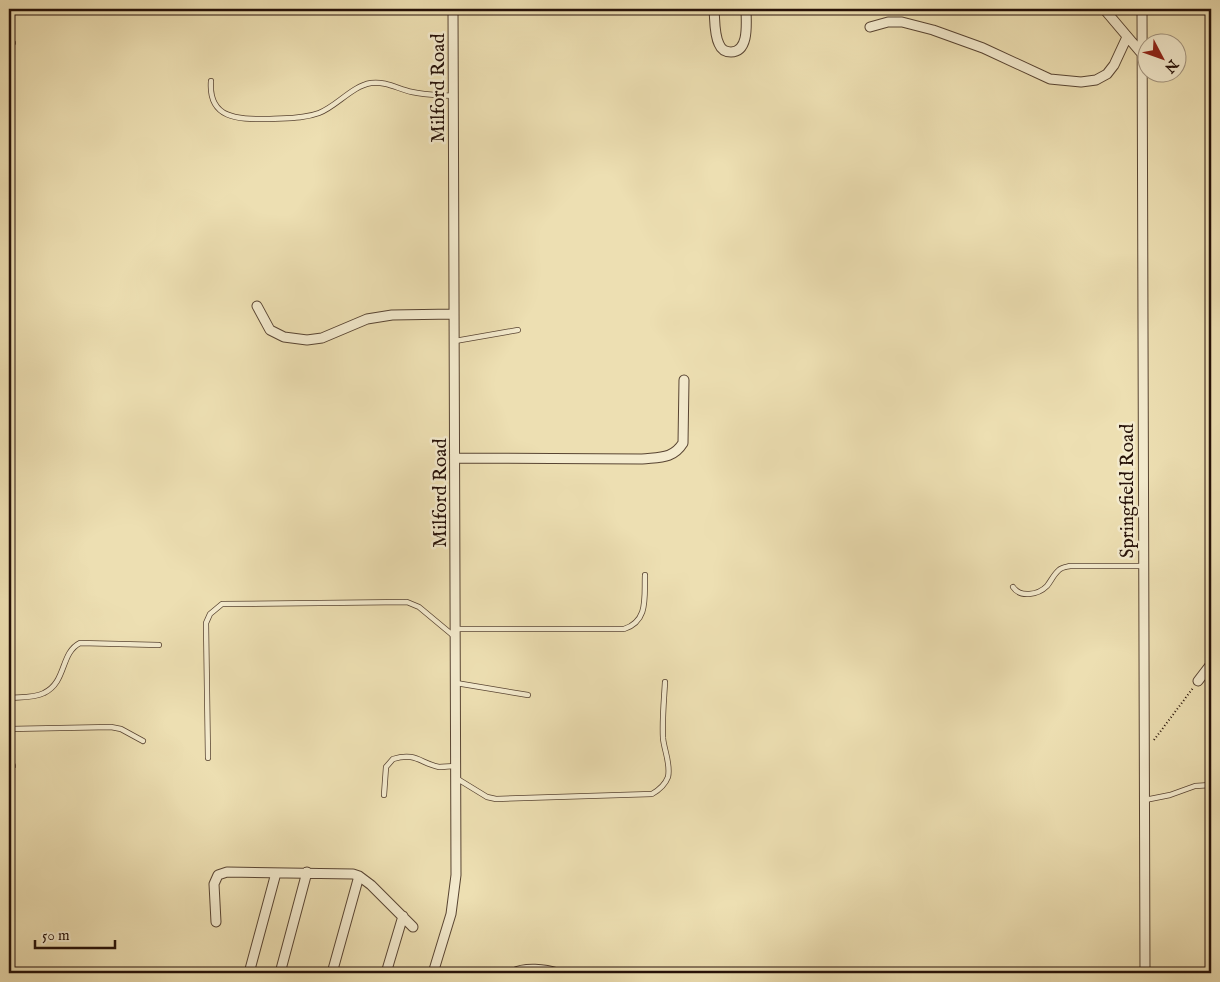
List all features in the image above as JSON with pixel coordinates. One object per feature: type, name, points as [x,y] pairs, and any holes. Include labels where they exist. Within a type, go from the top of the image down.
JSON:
[{"type":"street","name":"Milford Road","points":[[433,973],[450,914],[455,887],[457,840],[455,777],[453,9]]},
{"type":"street","points":[[714,9],[716,36],[719,45],[727,52],[734,52],[742,46],[746,38],[746,9]]},
{"type":"street","points":[[1104,9],[1138,49]]},
{"type":"street","name":"Springfield Road","points":[[1142,9],[1142,32]]},
{"type":"street","points":[[870,27],[888,22],[902,22],[933,30],[983,48],[1050,79],[1082,82],[1096,80],[1107,74],[1114,65],[1127,37]]},
{"type":"street","name":"Springfield Road","points":[[1143,82],[1145,973]]},
{"type":"street","points":[[257,306],[270,330],[284,337],[306,340],[322,338],[367,319],[392,315],[454,314]]},
{"type":"street","points":[[455,458],[642,459],[671,455],[678,451],[683,443],[684,380]]},
{"type":"street","points":[[1198,681],[1211,664]]},
{"type":"street","points":[[216,922],[214,884],[218,875],[227,872],[308,872],[353,874],[358,876],[371,885],[413,927]]},
{"type":"street","points":[[249,973],[276,872]]},
{"type":"street","points":[[280,973],[308,872]]},
{"type":"street","points":[[332,973],[358,876]]},
{"type":"street","points":[[386,973],[402,916]]},
{"type":"street","points":[[514,973],[520,970],[557,973]]},
{"type":"lane","points":[[211,82],[211,99],[217,108],[230,116],[246,119],[311,116],[331,107],[366,84],[373,83],[390,84],[412,92],[453,96]]},
{"type":"lane","points":[[454,341],[518,330]]},
{"type":"lane","points":[[1012,587],[1020,593],[1038,592],[1048,584],[1057,570],[1070,566],[1143,566]]},
{"type":"lane","points":[[208,758],[206,624],[210,614],[222,604],[407,602],[456,633],[624,629],[632,627],[641,618],[645,576]]},
{"type":"lane","points":[[9,698],[47,692],[62,674],[72,647],[80,643],[159,645]]},
{"type":"lane","points":[[455,777],[487,797],[496,799],[652,794],[658,791],[668,777],[669,767],[663,737],[665,682]]},
{"type":"lane","points":[[456,683],[528,695]]},
{"type":"lane","points":[[9,729],[111,727],[121,729],[142,741]]},
{"type":"lane","points":[[9,756],[13,766]]},
{"type":"lane","points":[[384,795],[386,767],[393,758],[409,756],[441,767],[455,766]]},
{"type":"lane","points":[[1144,800],[1170,795],[1195,786],[1211,785]]},
{"type":"path","points":[[1154,739],[1198,681]]}]
